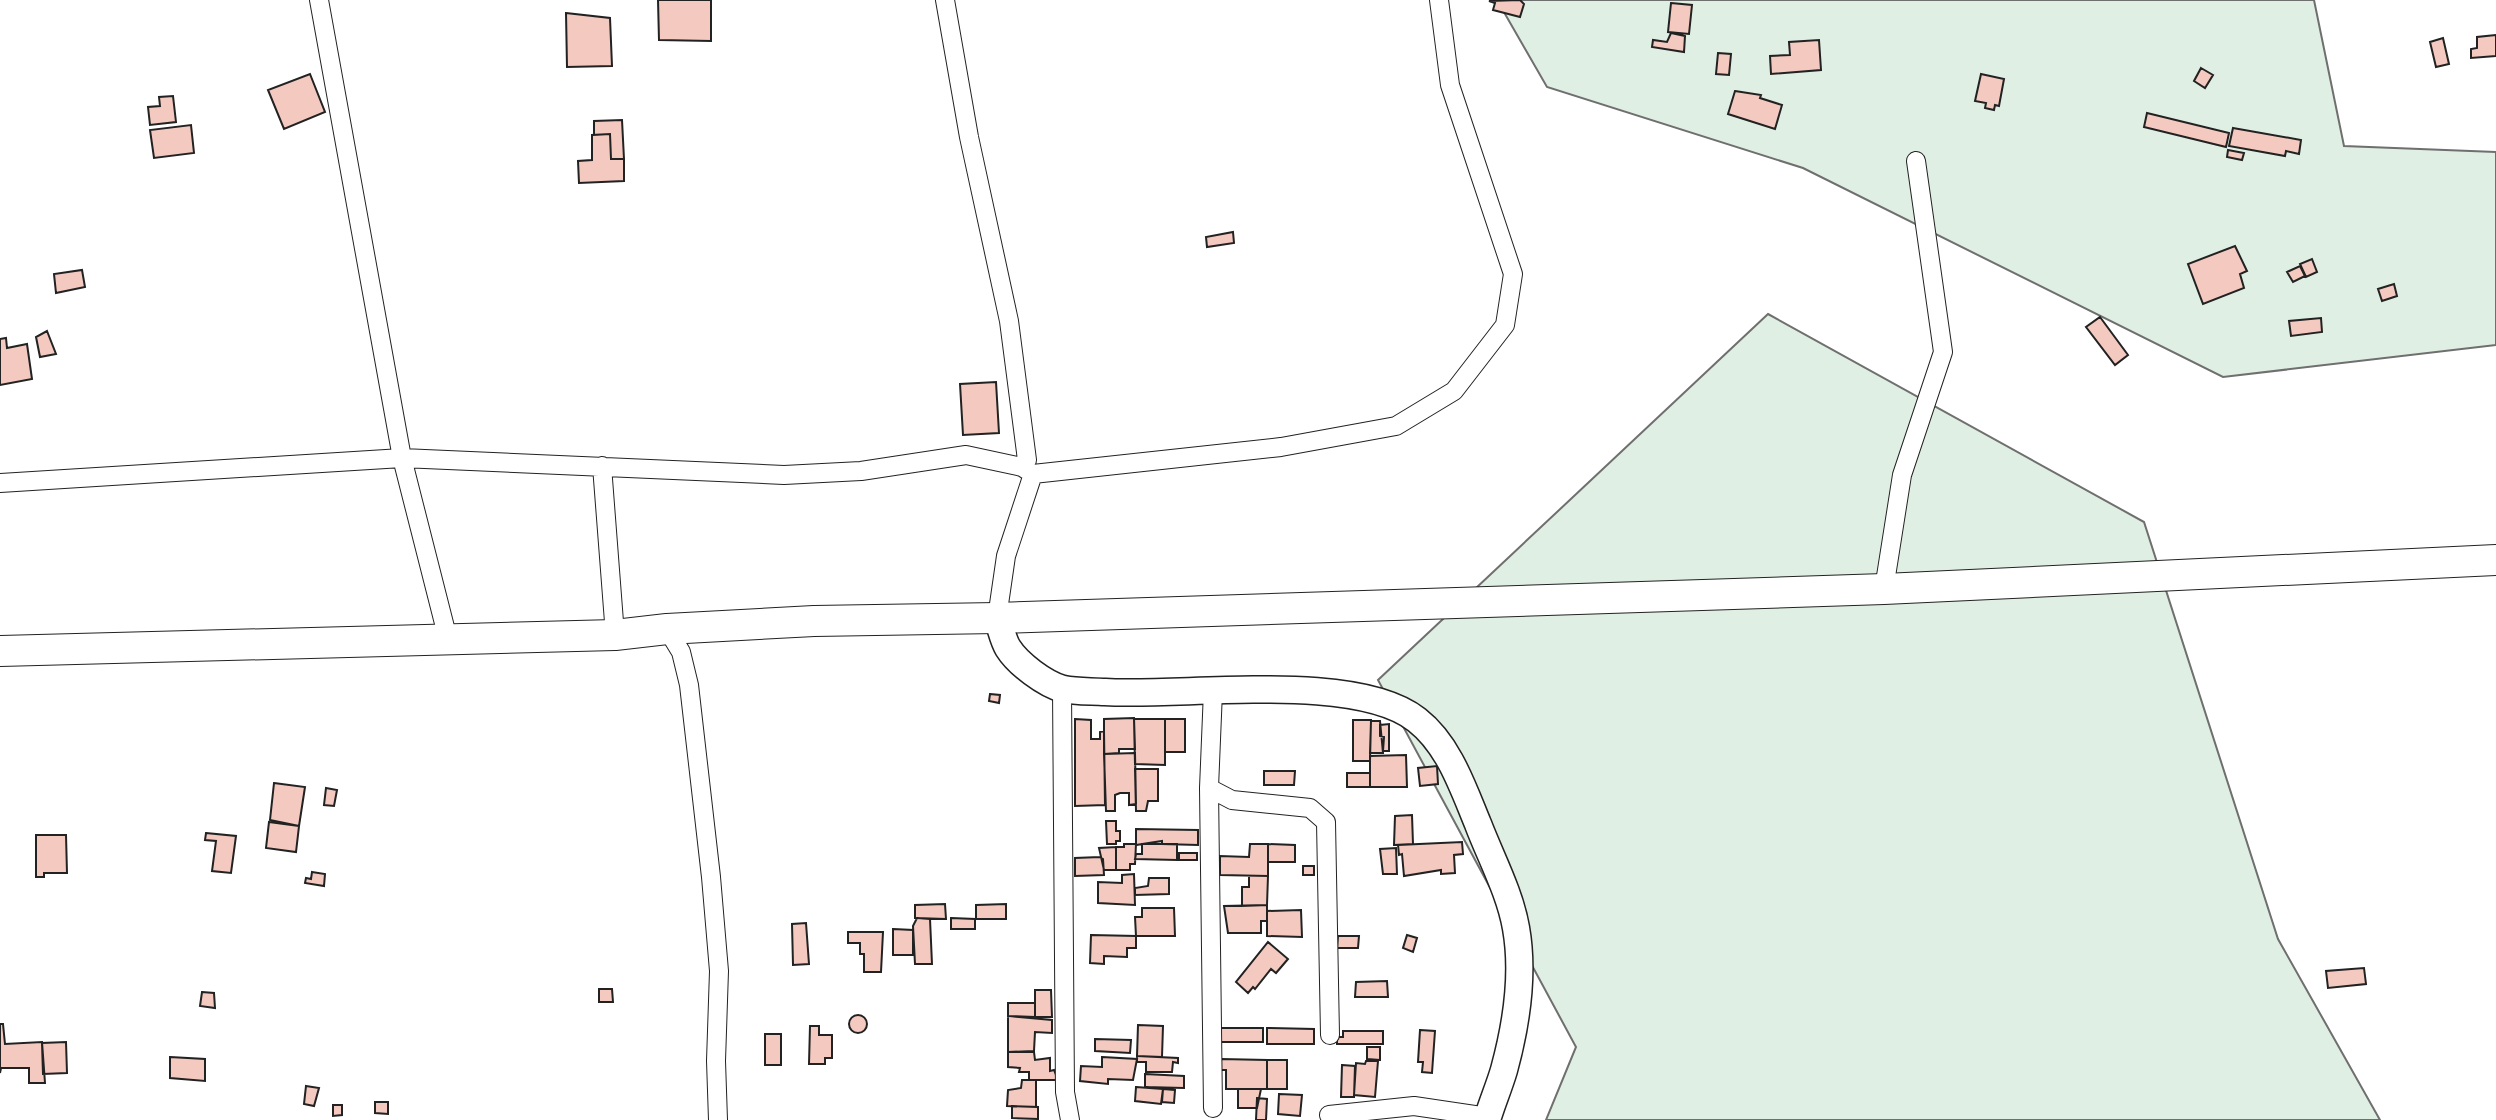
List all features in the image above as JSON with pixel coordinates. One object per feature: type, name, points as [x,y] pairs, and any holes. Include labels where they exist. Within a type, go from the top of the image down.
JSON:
[{"type":"main road","points":[[0,651],[615,635],[667,629],[814,621],[997,618],[1884,589],[2496,560]]},
{"type":"street","points":[[319,0],[402,458],[448,639]]},
{"type":"street","points":[[945,0],[969,136],[1009,321],[1028,470],[1006,555],[997,618],[1009,649],[1030,670],[1062,689],[1123,693],[1263,689],[1351,697],[1390,706],[1416,719],[1434,736],[1457,774],[1516,927],[1519,962],[1514,1014],[1504,1069],[1488,1119],[1414,1106],[1329,1115]]},
{"type":"street","points":[[0,483],[402,458],[784,475],[861,471],[966,455],[1028,470],[1281,447],[1396,426],[1454,391],[1505,325],[1513,274],[1450,85],[1438,0]]},
{"type":"street","points":[[1884,589],[1902,475],[1943,352],[1916,161]]},
{"type":"street","points":[[602,466],[615,635]]},
{"type":"street","points":[[667,629],[681,652],[689,685],[712,877],[719,971],[716,1061],[718,1120]]},
{"type":"street","points":[[1062,689],[1065,1092],[1070,1120]]},
{"type":"street","points":[[1213,691],[1209,788],[1213,1108]]},
{"type":"street","points":[[1209,788],[1232,800],[1310,808],[1326,822],[1330,1035]]},
{"type":"green space","points":[[1497,0],[2314,0],[2344,146],[2496,152],[2496,345],[2223,377],[1803,168],[1547,87]]},
{"type":"green space","points":[[1768,314],[2144,522],[2278,939],[2380,1120],[1546,1120],[1576,1047],[1378,680]]},
{"type":"building","points":[[658,0],[711,0],[711,41],[659,40]]},
{"type":"building","points":[[1520,0],[1524,4],[1520,17],[1493,10],[1495,3],[1489,1]]},
{"type":"building","points":[[1671,3],[1692,5],[1689,34],[1668,32]]},
{"type":"building","points":[[566,13],[610,18],[612,66],[567,67]]},
{"type":"building","points":[[1671,33],[1685,36],[1684,52],[1652,47],[1653,40],[1667,42]]},
{"type":"building","points":[[2496,35],[2496,56],[2471,58],[2471,49],[2477,48],[2477,37]]},
{"type":"building","points":[[2443,38],[2449,64],[2436,67],[2430,42]]},
{"type":"building","points":[[1819,40],[1821,70],[1771,74],[1770,56],[1790,55],[1789,42]]},
{"type":"building","points":[[1718,53],[1731,54],[1729,75],[1716,74]]},
{"type":"building","points":[[2201,68],[2213,75],[2205,88],[2194,81]]},
{"type":"building","points":[[310,74],[325,112],[284,129],[268,90]]},
{"type":"building","points":[[1981,74],[2004,79],[1999,106],[1995,105],[1994,110],[1985,108],[1986,103],[1975,101]]},
{"type":"building","points":[[1735,91],[1761,95],[1760,98],[1782,105],[1775,129],[1728,114]]},
{"type":"building","points":[[173,96],[176,122],[150,125],[148,107],[160,106],[159,97]]},
{"type":"building","points":[[2147,113],[2229,133],[2226,147],[2144,127]]},
{"type":"building","points":[[622,120],[624,159],[611,159],[610,134],[594,135],[594,121]]},
{"type":"building","points":[[191,125],[194,153],[154,158],[150,130]]},
{"type":"building","points":[[2233,128],[2301,140],[2299,154],[2286,151],[2285,156],[2229,146]]},
{"type":"building","points":[[610,134],[611,159],[624,159],[624,181],[579,183],[578,161],[592,160],[592,135]]},
{"type":"building","points":[[2228,150],[2244,153],[2242,160],[2227,157]]},
{"type":"building","points":[[1233,232],[1234,243],[1207,247],[1206,237]]},
{"type":"building","points":[[2235,246],[2247,271],[2240,274],[2244,288],[2203,304],[2188,264]]},
{"type":"building","points":[[2312,259],[2317,272],[2306,277],[2300,264]]},
{"type":"building","points":[[2300,266],[2305,276],[2293,282],[2287,272]]},
{"type":"building","points":[[82,270],[85,287],[56,293],[54,274]]},
{"type":"building","points":[[2394,284],[2397,296],[2382,301],[2378,289]]},
{"type":"building","points":[[2100,317],[2128,355],[2115,365],[2086,327]]},
{"type":"building","points":[[2321,318],[2322,332],[2291,336],[2289,321]]},
{"type":"building","points":[[47,331],[56,354],[40,357],[36,337]]},
{"type":"building","points":[[6,338],[7,348],[27,344],[32,379],[0,385],[0,339]]},
{"type":"building","points":[[996,382],[999,433],[963,435],[960,384]]},
{"type":"building","points":[[990,694],[1000,695],[999,703],[989,701]]},
{"type":"building","points":[[1134,718],[1135,749],[1119,749],[1119,753],[1104,754],[1104,719]]},
{"type":"building","points":[[1075,719],[1091,720],[1091,739],[1100,739],[1100,732],[1104,731],[1105,805],[1075,806]]},
{"type":"building","points":[[1134,719],[1165,719],[1165,765],[1135,764]]},
{"type":"building","points":[[1165,719],[1185,719],[1185,752],[1165,752]]},
{"type":"building","points":[[1353,720],[1371,720],[1370,761],[1353,761]]},
{"type":"building","points":[[1371,721],[1380,721],[1383,753],[1370,753]]},
{"type":"building","points":[[1389,724],[1389,751],[1383,751],[1384,737],[1380,736],[1380,725]]},
{"type":"building","points":[[1135,753],[1136,804],[1129,805],[1129,793],[1120,793],[1115,795],[1115,811],[1106,811],[1104,754]]},
{"type":"building","points":[[1406,755],[1407,787],[1370,787],[1370,756]]},
{"type":"building","points":[[1437,766],[1438,784],[1420,786],[1418,768]]},
{"type":"building","points":[[1135,769],[1158,769],[1158,801],[1148,801],[1146,811],[1136,811]]},
{"type":"building","points":[[1264,771],[1295,771],[1294,785],[1264,785]]},
{"type":"building","points":[[1347,773],[1370,773],[1370,787],[1347,787]]},
{"type":"building","points":[[274,783],[305,787],[299,826],[270,820]]},
{"type":"building","points":[[326,788],[337,790],[334,806],[324,805]]},
{"type":"building","points":[[1412,815],[1413,844],[1394,845],[1395,816]]},
{"type":"building","points":[[1106,821],[1116,821],[1120,841],[1116,841],[1116,844],[1107,844]]},
{"type":"building","points":[[269,822],[299,826],[296,852],[266,848]]},
{"type":"building","points":[[1136,829],[1198,830],[1198,845],[1162,844],[1162,841],[1136,845]]},
{"type":"building","points":[[206,833],[236,836],[231,873],[212,871],[216,841],[205,840]]},
{"type":"building","points":[[36,835],[66,835],[67,873],[44,873],[44,877],[36,877]]},
{"type":"building","points":[[1462,842],[1463,854],[1454,855],[1455,873],[1441,874],[1441,870],[1404,876],[1402,854],[1399,855],[1398,845]]},
{"type":"building","points":[[1124,844],[1136,844],[1135,864],[1130,864],[1130,870],[1116,870],[1116,847],[1124,847]]},
{"type":"building","points":[[1142,844],[1177,844],[1177,860],[1135,859],[1136,854],[1142,854]]},
{"type":"building","points":[[1250,844],[1268,844],[1268,876],[1220,875],[1220,856],[1249,857]]},
{"type":"building","points":[[1268,844],[1295,845],[1295,862],[1268,862]]},
{"type":"building","points":[[1116,847],[1116,870],[1104,870],[1099,848]]},
{"type":"building","points":[[1396,848],[1397,874],[1383,874],[1380,849]]},
{"type":"building","points":[[1179,853],[1197,853],[1197,860],[1179,860]]},
{"type":"building","points":[[1075,858],[1103,859],[1104,875],[1075,876]]},
{"type":"building","points":[[1303,866],[1314,866],[1314,875],[1303,875]]},
{"type":"building","points":[[312,872],[325,874],[324,886],[305,883],[306,878],[311,879]]},
{"type":"building","points":[[1134,874],[1135,905],[1098,903],[1098,882],[1122,883],[1122,875]]},
{"type":"building","points":[[1249,876],[1268,876],[1267,905],[1242,906],[1242,887],[1249,887]]},
{"type":"building","points":[[1149,878],[1169,878],[1169,894],[1135,895],[1135,888],[1148,886]]},
{"type":"building","points":[[945,904],[946,919],[915,918],[915,905]]},
{"type":"building","points":[[1006,904],[1006,919],[976,919],[976,905]]},
{"type":"building","points":[[1267,905],[1267,921],[1261,921],[1261,933],[1228,933],[1224,906]]},
{"type":"building","points":[[1142,908],[1174,908],[1175,936],[1136,936],[1135,917],[1142,917]]},
{"type":"building","points":[[1301,910],[1302,937],[1267,936],[1267,911]]},
{"type":"building","points":[[917,918],[930,919],[932,964],[915,964],[913,926]]},
{"type":"building","points":[[951,918],[975,919],[975,929],[951,929]]},
{"type":"building","points":[[806,923],[809,964],[793,965],[792,924]]},
{"type":"building","points":[[893,929],[913,930],[913,955],[893,955]]},
{"type":"building","points":[[848,932],[883,932],[881,972],[864,972],[864,954],[860,954],[860,943],[848,943]]},
{"type":"building","points":[[1091,935],[1136,936],[1136,948],[1127,948],[1127,957],[1104,956],[1104,964],[1090,963]]},
{"type":"building","points":[[1407,935],[1417,938],[1413,952],[1403,948]]},
{"type":"building","points":[[1338,936],[1359,936],[1358,948],[1337,948]]},
{"type":"building","points":[[1268,942],[1288,959],[1276,973],[1271,969],[1255,989],[1253,987],[1248,993],[1236,982]]},
{"type":"building","points":[[2364,968],[2366,984],[2328,988],[2326,971]]},
{"type":"building","points":[[1387,981],[1388,997],[1355,997],[1356,982]]},
{"type":"building","points":[[599,989],[612,989],[613,1002],[599,1002]]},
{"type":"building","points":[[1035,990],[1051,990],[1052,1017],[1035,1017]]},
{"type":"building","points":[[202,992],[214,993],[215,1008],[200,1006]]},
{"type":"building","points":[[1008,1003],[1035,1003],[1035,1017],[1008,1016]]},
{"type":"building","points":[[858,1015],[864,1018],[867,1024],[864,1030],[858,1033],[852,1030],[849,1024],[852,1018]]},
{"type":"building","points":[[1008,1016],[1052,1020],[1052,1033],[1035,1032],[1034,1051],[1008,1052]]},
{"type":"building","points":[[0,1024],[3,1024],[5,1044],[42,1042],[45,1083],[29,1083],[29,1068],[1,1068],[0,1073]]},
{"type":"building","points":[[1138,1025],[1163,1026],[1162,1057],[1137,1056]]},
{"type":"building","points":[[810,1026],[819,1026],[819,1035],[832,1035],[832,1058],[825,1058],[825,1064],[809,1064]]},
{"type":"building","points":[[1221,1028],[1263,1028],[1263,1042],[1221,1042]]},
{"type":"building","points":[[1267,1028],[1314,1029],[1314,1044],[1267,1044]]},
{"type":"building","points":[[1420,1030],[1435,1031],[1432,1073],[1422,1072],[1423,1062],[1418,1062]]},
{"type":"building","points":[[1343,1031],[1383,1031],[1383,1044],[1337,1044],[1337,1037],[1343,1037]]},
{"type":"building","points":[[765,1034],[781,1034],[781,1065],[765,1065]]},
{"type":"building","points":[[1095,1039],[1131,1040],[1130,1053],[1095,1051]]},
{"type":"building","points":[[66,1042],[67,1073],[43,1074],[42,1043]]},
{"type":"building","points":[[1367,1047],[1380,1047],[1380,1060],[1367,1059]]},
{"type":"building","points":[[1008,1052],[1034,1052],[1035,1060],[1050,1058],[1050,1071],[1054,1070],[1058,1080],[1029,1080],[1029,1072],[1019,1072],[1020,1068],[1008,1067]]},
{"type":"building","points":[[1137,1056],[1178,1058],[1178,1063],[1173,1062],[1172,1072],[1146,1072],[1146,1062],[1137,1062]]},
{"type":"building","points":[[170,1057],[205,1059],[205,1081],[170,1078]]},
{"type":"building","points":[[1102,1057],[1137,1059],[1133,1080],[1108,1079],[1108,1084],[1080,1081],[1081,1066],[1102,1067]]},
{"type":"building","points":[[1221,1059],[1267,1060],[1267,1089],[1226,1089],[1226,1070],[1221,1070]]},
{"type":"building","points":[[1267,1060],[1287,1060],[1287,1089],[1267,1089]]},
{"type":"building","points":[[1366,1061],[1378,1061],[1375,1097],[1354,1095],[1356,1063],[1365,1064]]},
{"type":"building","points":[[1342,1065],[1355,1066],[1354,1097],[1341,1097]]},
{"type":"building","points":[[1145,1074],[1184,1076],[1184,1088],[1145,1087]]},
{"type":"building","points":[[1022,1080],[1036,1080],[1036,1107],[1007,1106],[1008,1090],[1021,1088]]},
{"type":"building","points":[[306,1086],[319,1088],[314,1106],[304,1104]]},
{"type":"building","points":[[1136,1087],[1163,1089],[1161,1104],[1135,1101]]},
{"type":"building","points":[[1163,1089],[1175,1090],[1174,1103],[1162,1102]]},
{"type":"building","points":[[1238,1089],[1261,1089],[1257,1108],[1238,1108]]},
{"type":"building","points":[[1279,1094],[1302,1095],[1300,1116],[1278,1114]]},
{"type":"building","points":[[1257,1098],[1267,1099],[1266,1120],[1256,1120]]},
{"type":"building","points":[[375,1102],[388,1102],[388,1114],[375,1113]]},
{"type":"building","points":[[333,1105],[342,1105],[342,1115],[333,1116]]},
{"type":"building","points":[[1012,1106],[1038,1107],[1038,1119],[1012,1118]]}]
